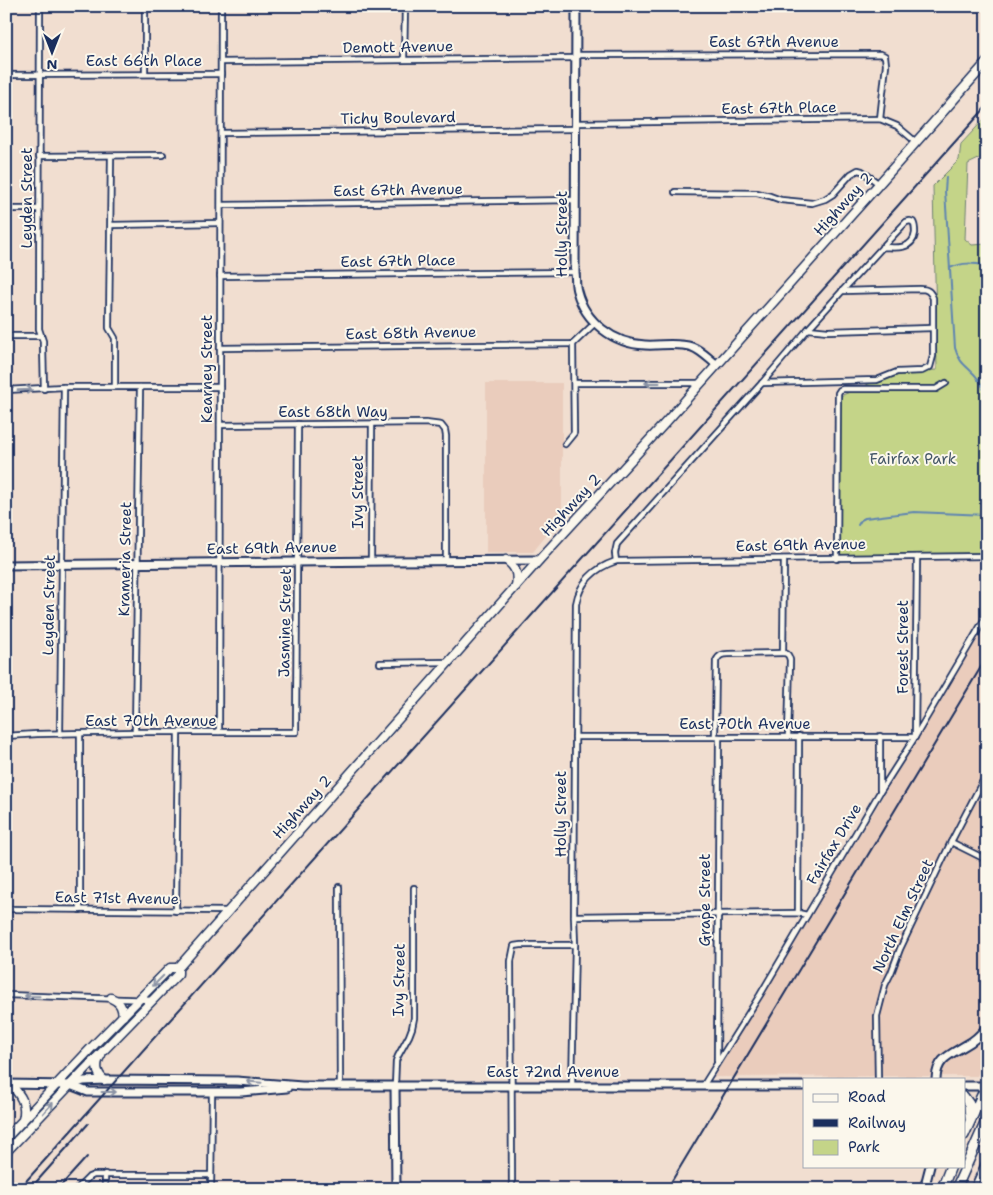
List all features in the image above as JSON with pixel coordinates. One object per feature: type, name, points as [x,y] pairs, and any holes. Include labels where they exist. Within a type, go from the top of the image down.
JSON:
[{"type":"highway","points":[[966,1130],[986,1085]]},
{"type":"highway","points":[[966,1100],[969,1104],[969,1123]]},
{"type":"highway","points":[[966,1166],[987,1119]]},
{"type":"highway","points":[[942,1189],[950,1168]]},
{"type":"highway","points":[[956,1189],[965,1168]]},
{"type":"main road","name":"Highway 2","points":[[6,1152],[178,974],[178,968],[539,560],[717,365],[987,62]]},
{"type":"main road","points":[[506,560],[515,569],[517,576],[516,586]]},
{"type":"main road","name":"Highway 2","points":[[6,1138],[170,968],[178,968]]},
{"type":"main road","points":[[112,998],[118,1000],[123,1016]]},
{"type":"main road","points":[[104,1050],[97,1066],[100,1076],[104,1080]]},
{"type":"main road","points":[[8,1084],[18,1092],[23,1100],[23,1120]]},
{"type":"street","name":"Leyden Street","points":[[40,6],[38,329],[43,341],[44,389]]},
{"type":"street","points":[[145,6],[145,73]]},
{"type":"street","name":"Kearney Street","points":[[218,732],[221,6]]},
{"type":"street","points":[[404,60],[405,6]]},
{"type":"street","name":"Holly Street","points":[[576,6],[576,290],[587,313],[595,324],[621,340],[646,345],[686,345],[692,347],[717,365]]},
{"type":"street","name":"East 67th Avenue","points":[[576,56],[881,54],[885,56],[886,65],[880,119]]},
{"type":"street","name":"Demott Avenue","points":[[221,62],[576,56]]},
{"type":"street","name":"East 66th Place","points":[[6,75],[221,74]]},
{"type":"street","name":"East 67th Place","points":[[576,126],[880,119],[897,126],[916,142]]},
{"type":"street","name":"Tichy Boulevard","points":[[221,133],[576,126]]},
{"type":"street","points":[[40,156],[162,155]]},
{"type":"street","points":[[111,156],[109,328],[115,338],[116,387]]},
{"type":"street","points":[[674,192],[757,193],[781,200],[812,203],[833,194],[858,170],[879,184]]},
{"type":"street","name":"East 67th Avenue","points":[[220,205],[576,200]]},
{"type":"street","points":[[6,209],[39,209]]},
{"type":"street","points":[[616,561],[617,544],[882,247],[906,222],[910,220],[913,222],[914,236],[909,244],[900,248],[882,247]]},
{"type":"street","points":[[111,225],[220,223]]},
{"type":"street","name":"East 67th Place","points":[[220,276],[575,272]]},
{"type":"street","points":[[762,383],[877,380],[897,372],[922,371],[930,367],[934,348],[933,298],[930,292],[920,289],[842,291]]},
{"type":"street","points":[[565,444],[574,433],[574,344],[595,324]]},
{"type":"street","points":[[808,329],[828,331],[933,328]]},
{"type":"street","points":[[6,336],[40,336]]},
{"type":"street","name":"East 68th Avenue","points":[[220,348],[574,344]]},
{"type":"street","points":[[574,383],[700,383]]},
{"type":"street","points":[[837,559],[838,393],[843,389],[936,389],[946,384]]},
{"type":"street","points":[[6,390],[64,387],[220,386]]},
{"type":"street","name":"Leyden Street","points":[[60,734],[64,387]]},
{"type":"street","name":"Krameria Street","points":[[135,732],[140,387]]},
{"type":"street","name":"Jasmine Street","points":[[296,732],[298,424]]},
{"type":"street","name":"Ivy Street","points":[[371,561],[372,424]]},
{"type":"street","name":"East 68th Way","points":[[220,425],[441,425],[446,436],[446,560]]},
{"type":"street","name":"East 69th Avenue","points":[[616,561],[987,556]]},
{"type":"street","name":"Forest Street","points":[[915,737],[917,558]]},
{"type":"street","points":[[784,559],[782,653],[789,656],[790,660],[788,737]]},
{"type":"street","name":"East 69th Avenue","points":[[6,565],[539,560]]},
{"type":"street","name":"Holly Street","points":[[572,1086],[575,945],[576,601],[583,585],[591,575],[605,565],[616,561]]},
{"type":"street","name":"Fairfax Drive","points":[[702,1086],[760,995],[987,615]]},
{"type":"street","name":"Grape Street","points":[[717,1062],[716,661],[723,654],[782,653]]},
{"type":"street","points":[[380,663],[449,662]]},
{"type":"street","name":"East 70th Avenue","points":[[6,736],[135,732],[296,732]]},
{"type":"street","points":[[176,911],[178,732]]},
{"type":"street","points":[[80,734],[80,910]]},
{"type":"street","name":"East 70th Avenue","points":[[575,736],[915,737]]},
{"type":"street","points":[[798,914],[800,736]]},
{"type":"street","points":[[880,736],[880,792]]},
{"type":"street","name":"North Elm Street","points":[[878,1078],[876,1016],[884,985],[951,842],[987,773]]},
{"type":"street","points":[[951,842],[987,860]]},
{"type":"street","points":[[340,887],[340,1086]]},
{"type":"street","name":"Ivy Street","points":[[396,1189],[396,1061],[409,1036],[414,1018],[414,888]]},
{"type":"street","name":"East 71st Avenue","points":[[6,909],[228,911]]},
{"type":"street","points":[[574,916],[807,915]]},
{"type":"street","points":[[512,1189],[511,961],[514,946],[575,945]]},
{"type":"street","points":[[6,995],[153,1000]]},
{"type":"street","points":[[936,1078],[938,1067],[944,1059],[970,1042],[987,1027]]},
{"type":"street","name":"East 72nd Avenue","points":[[8,1084],[70,1085],[84,1081],[104,1080],[237,1081],[302,1086],[803,1086]]},
{"type":"street","name":"East 72nd Avenue","points":[[70,1085],[88,1092],[252,1092],[302,1086]]},
{"type":"street","points":[[966,1086],[986,1085]]},
{"type":"street","points":[[210,1189],[212,1092]]},
{"type":"street","points":[[973,1189],[987,1158]]},
{"type":"street","points":[[924,1189],[929,1168]]},
{"type":"street","points":[[78,1187],[92,1176],[105,1174],[211,1175]]},
{"type":"street","points":[[105,1174],[105,1189]]},
{"type":"shaded area","points":[[486,383],[562,383],[562,516],[533,552],[486,552]]},
{"type":"shaded area","points":[[987,623],[987,1056],[977,1076],[714,1077]]},
{"type":"green space","name":"Fairfax Park","points":[[987,116],[987,155],[968,164],[965,239],[972,245],[987,244],[987,556],[837,559],[838,397],[897,372],[937,370],[933,186],[959,160],[961,144]]},
{"type":"waterway","points":[[946,177],[945,191],[955,348],[962,362],[979,380],[987,400]]},
{"type":"waterway","points":[[950,268],[968,264],[987,266]]},
{"type":"waterway","points":[[978,380],[987,376]]},
{"type":"waterway","points":[[987,429],[987,464]]},
{"type":"waterway","points":[[858,525],[865,518],[914,512],[987,515]]},
{"type":"railway","points":[[19,1189],[987,106]]},
{"type":"railway","points":[[667,1189],[987,657]]},
{"type":"railway","points":[[30,1189],[88,1124]]},
{"type":"railway","points":[[58,1189],[87,1157]]}]
